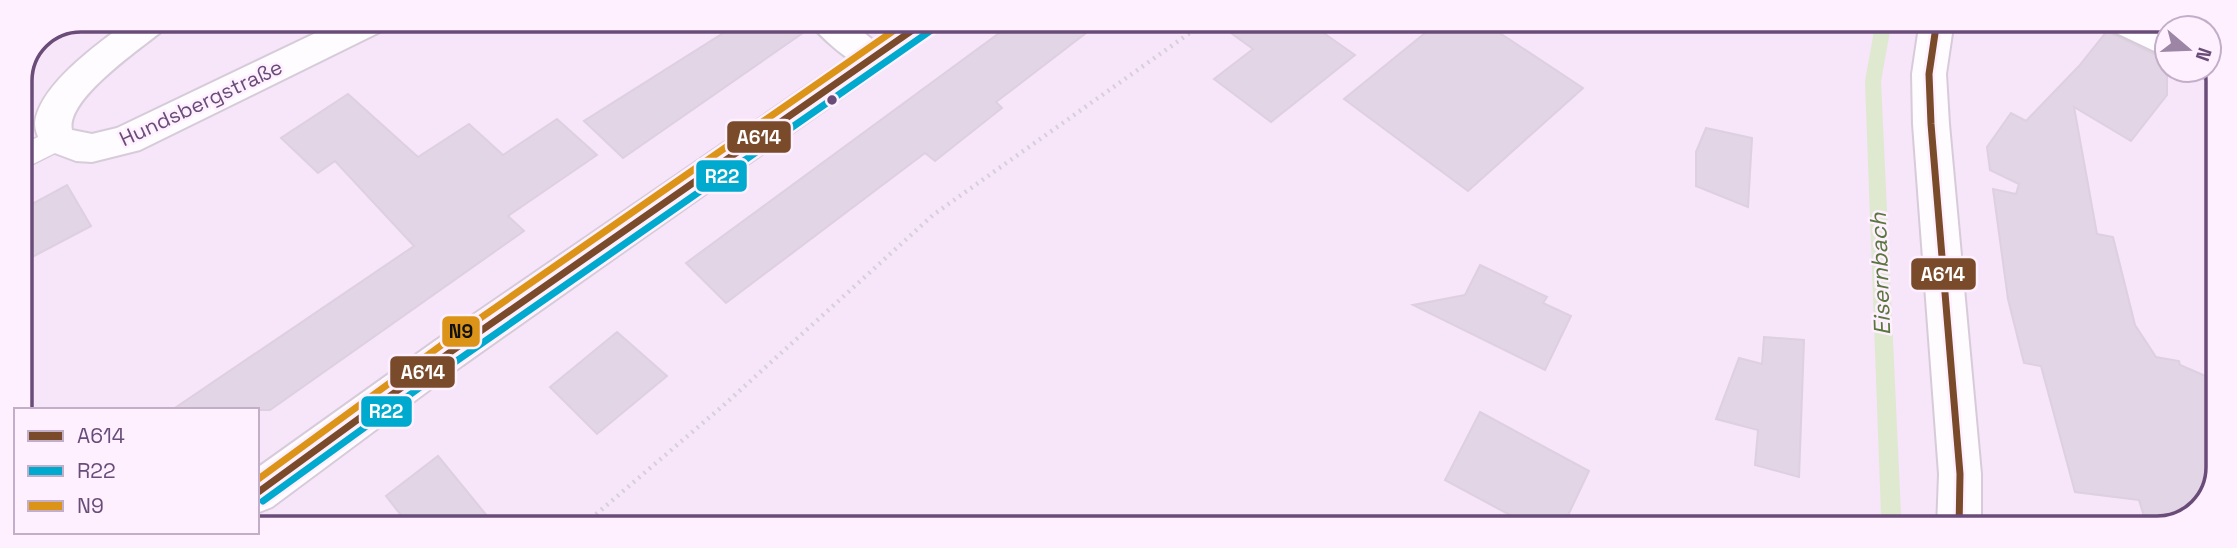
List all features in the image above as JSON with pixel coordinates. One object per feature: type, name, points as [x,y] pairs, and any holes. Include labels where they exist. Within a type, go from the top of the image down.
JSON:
[{"type":"main road","points":[[57,139],[52,125],[61,101],[139,32]]},
{"type":"main road","name":"Hundsbergstraße","points":[[57,139],[72,146],[92,150],[127,140],[349,32]]},
{"type":"main road","points":[[840,32],[872,57]]},
{"type":"main road","points":[[259,492],[449,353],[909,32]]},
{"type":"main road","points":[[1935,32],[1929,74],[1931,124],[1959,474],[1959,516]]},
{"type":"lane","points":[[32,153],[57,139]]},
{"type":"path","points":[[594,516],[725,404],[933,215],[1191,32]]},
{"type":"shaded area","points":[[71,32],[2153,32],[2153,84],[2205,84],[2205,477],[2199,492],[2189,504],[2166,516],[259,516],[259,408],[32,408],[32,71],[40,53],[53,40]]},
{"type":"building","points":[[725,32],[804,32],[623,158],[584,121]]},
{"type":"building","points":[[1001,32],[1087,32],[996,102],[1002,108],[935,161],[925,153],[726,303],[686,263]]},
{"type":"building","points":[[1230,32],[1322,32],[1355,55],[1271,122],[1214,79],[1253,49]]},
{"type":"building","points":[[1426,32],[1498,32],[1583,88],[1468,191],[1344,99]]},
{"type":"building","points":[[2106,32],[2153,53],[2153,84],[2167,84],[2167,95],[2131,141],[2074,107],[2097,234],[2113,237],[2135,325],[2156,357],[2179,361],[2180,365],[2206,376],[2205,477],[2195,498],[2173,514],[2144,516],[2139,500],[2075,492],[2041,366],[2024,363],[2008,299],[1993,189],[2016,194],[2019,184],[1990,170],[1987,147],[2011,113],[2026,121],[2079,66]]},
{"type":"building","points":[[348,94],[418,157],[469,124],[503,155],[557,119],[597,155],[508,216],[524,231],[270,410],[175,408],[414,246],[335,161],[318,173],[281,138]]},
{"type":"building","points":[[1706,128],[1752,138],[1748,207],[1696,186],[1696,152]]},
{"type":"building","points":[[67,185],[91,226],[32,257],[32,204]]},
{"type":"building","points":[[1480,265],[1547,297],[1543,303],[1571,316],[1545,370],[1413,305],[1465,295]]},
{"type":"building","points":[[617,332],[667,376],[597,434],[550,387]]},
{"type":"building","points":[[1764,337],[1804,340],[1799,477],[1755,465],[1758,430],[1716,419],[1739,358],[1762,364]]},
{"type":"building","points":[[1480,412],[1589,471],[1568,516],[1512,516],[1445,480]]},
{"type":"building","points":[[438,456],[487,516],[402,516],[386,496]]},
{"type":"waterway","name":"Eisernbach","points":[[1882,32],[1873,81],[1891,516]]},
{"type":"transit line","name":"N9","points":[[259,479],[443,344],[892,32]]},
{"type":"transit line","name":"A614","points":[[259,492],[449,353],[910,32]]},
{"type":"transit line","name":"R22","points":[[263,501],[455,362],[929,32]]},
{"type":"transit line","name":"A614","points":[[1935,32],[1929,74],[1931,124],[1960,474],[1959,516]]}]
